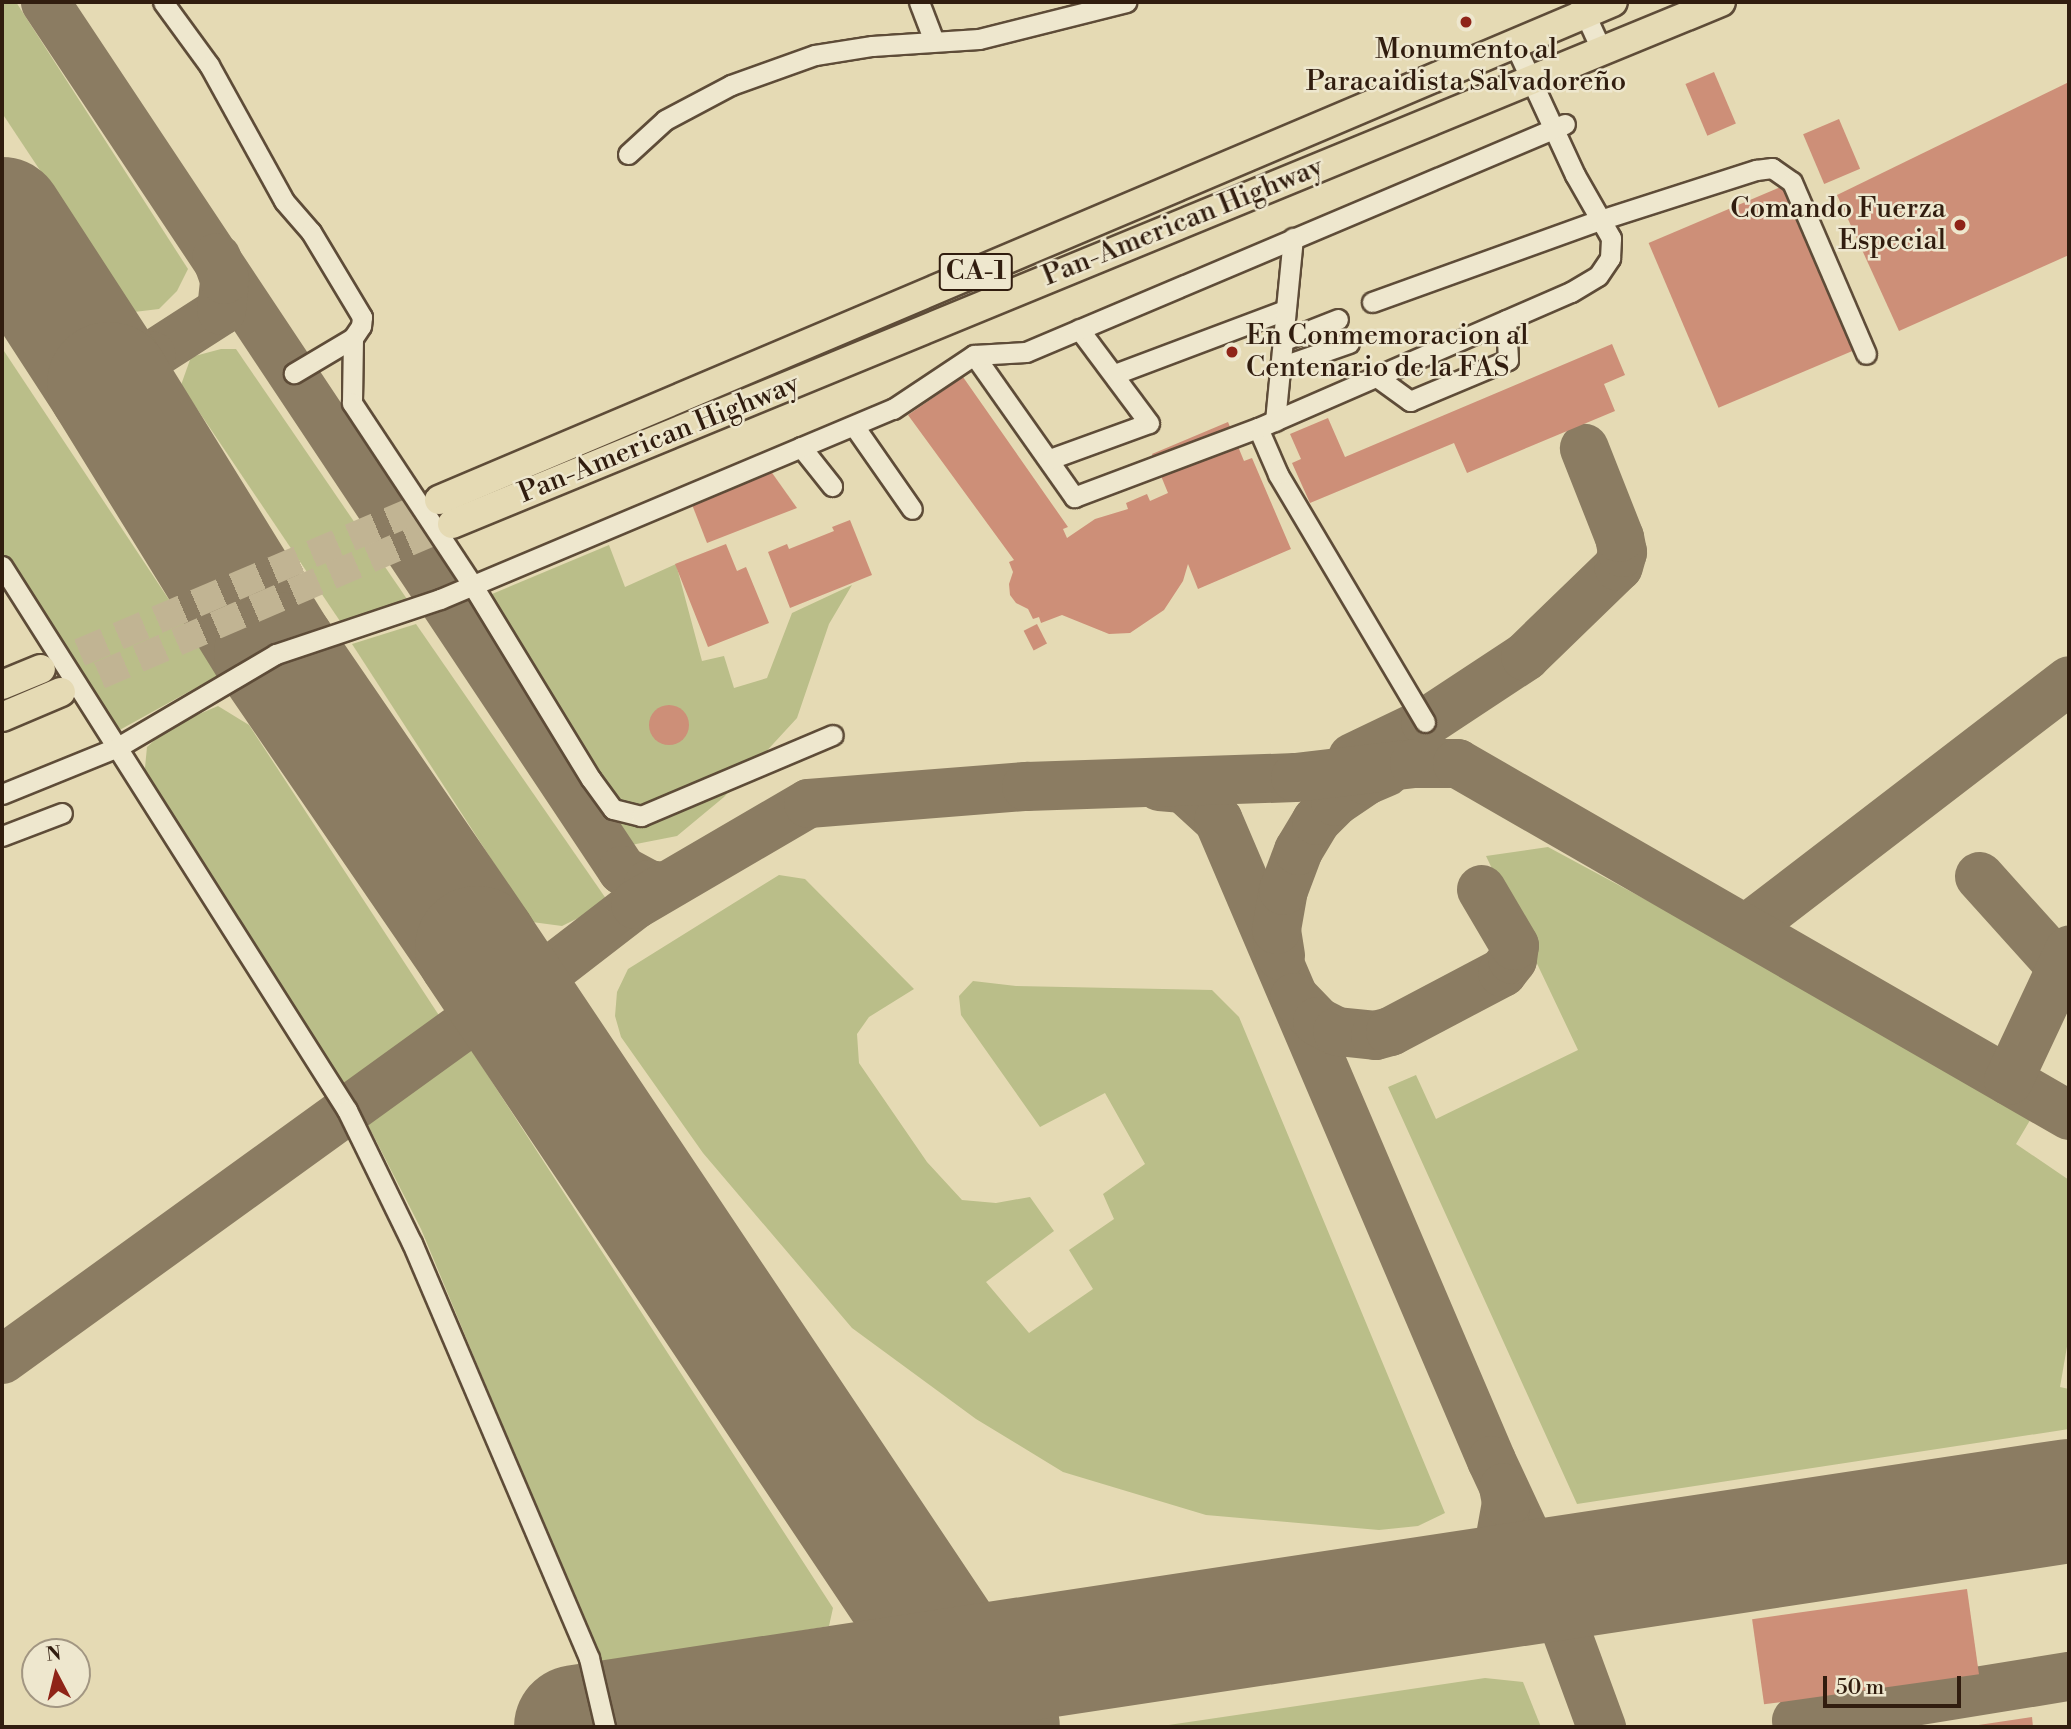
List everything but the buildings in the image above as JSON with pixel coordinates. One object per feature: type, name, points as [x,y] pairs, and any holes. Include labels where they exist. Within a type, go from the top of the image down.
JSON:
[{"type":"highway","name":"Pan-American Highway","points":[[1613,2],[1582,7],[1521,40],[445,512],[1721,2]]},
{"type":"highway","points":[[2,685],[41,669]]},
{"type":"highway","points":[[2,717],[61,692]]},
{"type":"street","points":[[163,2],[209,65],[284,201],[311,232],[362,317],[361,326],[353,338],[294,373]]},
{"type":"street","points":[[919,2],[934,41]]},
{"type":"street","points":[[628,154],[665,120],[731,85],[815,55],[934,41],[979,39],[1126,2]]},
{"type":"street","points":[[1582,7],[1601,49]]},
{"type":"street","points":[[974,355],[1050,459],[1074,497],[1266,425],[1572,292],[1598,276],[1610,258],[1611,238],[1600,220],[1584,170],[1559,127],[1521,40]]},
{"type":"street","points":[[2,794],[118,747],[276,654],[473,586],[893,409],[974,355],[1026,352],[1293,237],[1559,127]]},
{"type":"street","points":[[1372,302],[1600,220],[1756,170],[1772,168],[1791,182],[1866,354]]},
{"type":"street","points":[[1293,237],[1280,367],[1266,425],[1279,474],[1425,722]]},
{"type":"street","points":[[1115,374],[1284,310]]},
{"type":"street","points":[[1282,341],[1338,319]]},
{"type":"street","points":[[1377,377],[1410,401],[1508,360],[1507,320]]},
{"type":"street","points":[[1050,459],[1149,423],[1079,328]]},
{"type":"street","points":[[353,338],[352,403],[473,586],[591,779],[613,809],[641,816],[833,736]]},
{"type":"street","points":[[1280,367],[1349,343]]},
{"type":"street","points":[[854,426],[912,509]]},
{"type":"street","points":[[801,447],[832,486]]},
{"type":"street","points":[[2,566],[346,1110],[412,1243],[589,1658],[605,1727]]},
{"type":"street","points":[[2,836],[62,813]]},
{"type":"green space","points":[[2,2],[16,2],[188,269],[177,291],[159,309],[134,312],[2,113]]},
{"type":"green space","points":[[2,348],[219,675],[116,732],[2,560]]},
{"type":"green space","points":[[221,349],[236,349],[409,602],[348,633],[181,385],[191,357]]},
{"type":"green space","points":[[609,545],[625,587],[676,564],[702,661],[724,656],[734,688],[767,678],[792,613],[852,585],[829,624],[797,718],[724,797],[677,836],[626,846],[492,594]]},
{"type":"green space","points":[[416,624],[609,903],[562,926],[532,922],[352,644]]},
{"type":"green space","points":[[218,706],[249,725],[442,1020],[343,1091],[144,778],[147,747],[169,727]]},
{"type":"green space","points":[[1548,847],[2036,1110],[2016,1144],[2069,1180],[2069,1335],[2060,1387],[2069,1389],[2069,1429],[1577,1504],[1388,1087],[1416,1075],[1436,1119],[1578,1050],[1486,856]]},
{"type":"green space","points":[[779,875],[805,879],[914,989],[869,1017],[857,1034],[859,1063],[927,1162],[962,1200],[996,1203],[1030,1197],[1054,1231],[986,1282],[1029,1333],[1093,1289],[1069,1250],[1114,1219],[1103,1194],[1145,1164],[1105,1093],[1040,1127],[961,1015],[959,996],[973,981],[1016,986],[1212,990],[1239,1017],[1445,1513],[1418,1526],[1379,1530],[1206,1515],[1063,1472],[976,1419],[852,1328],[703,1153],[621,1037],[615,1016],[617,992],[628,969]]},
{"type":"green space","points":[[470,1048],[833,1608],[829,1626],[602,1665],[421,1229],[366,1121]]},
{"type":"green space","points":[[1485,1678],[1523,1682],[1541,1727],[1155,1727]]},
{"type":"taxiway","points":[[45,2],[622,870],[648,884],[664,886]]},
{"type":"taxiway","points":[[62,310],[87,344],[101,353],[123,361],[151,355],[221,310],[224,279],[216,257]]},
{"type":"taxiway","points":[[147,445],[138,419],[136,389],[151,355]]},
{"type":"taxiway","points":[[1352,757],[1425,722],[1525,656],[1618,566],[1622,552],[1619,537],[1584,448]]},
{"type":"taxiway","points":[[1746,928],[2069,680]]},
{"type":"taxiway","points":[[545,1049],[535,1001],[541,984],[552,968],[635,904],[808,803],[1026,786],[1295,777],[1414,763],[1457,763],[2069,1115]]},
{"type":"taxiway","points":[[1280,955],[1276,929],[1283,890],[1298,850],[1316,820],[1335,801],[1366,780],[1385,772]]},
{"type":"taxiway","points":[[1159,786],[1183,788],[1218,820],[1491,1460],[1547,1580],[1601,1727]]},
{"type":"taxiway","points":[[1979,876],[2069,976]]},
{"type":"taxiway","points":[[1294,997],[1317,1021],[1337,1031],[1375,1035],[1390,1031],[1502,972],[1512,959],[1514,945],[1481,889]]},
{"type":"taxiway","points":[[477,948],[498,969],[515,974],[534,974],[552,968]]},
{"type":"taxiway","points":[[2008,1080],[2069,950]]},
{"type":"taxiway","points":[[2,1359],[507,994]]},
{"type":"taxiway","points":[[1444,1596],[1466,1583],[1487,1565],[1498,1547],[1506,1502],[1503,1487]]},
{"type":"taxiway","points":[[939,1638],[976,1656],[1023,1660]]},
{"type":"taxiway","points":[[999,1727],[995,1706],[998,1691],[1006,1674],[1023,1660]]},
{"type":"taxiway","points":[[1796,1720],[2069,1676]]},
{"type":"runway","points":[[2,219],[109,384],[276,654],[477,948],[998,1727]]},
{"type":"runway","points":[[576,1727],[2069,1501]]},
{"type":"tunnel","points":[[41,669],[439,500]]},
{"type":"tunnel","points":[[61,692],[452,524]]},
{"type":"place","name":"Monumento al Paracaidista Salvadoreño","points":[[1466,22]]},
{"type":"place","name":"Comando Fuerza Especial","points":[[1960,225]]},
{"type":"place","name":"En Conmemoracion al Centenario de la FAS","points":[[1232,352]]}]
